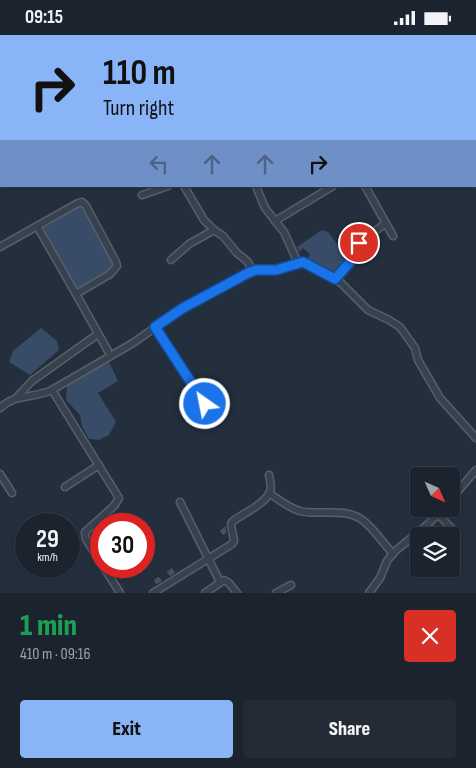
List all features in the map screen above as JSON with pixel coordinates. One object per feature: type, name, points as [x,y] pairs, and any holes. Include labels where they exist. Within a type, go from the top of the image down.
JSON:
[{"type":"street","points":[[142,195],[165,187]]},
{"type":"street","points":[[185,187],[204,220],[214,230],[224,236],[237,253],[247,261],[253,271]]},
{"type":"street","points":[[256,187],[265,208],[284,232],[298,263]]},
{"type":"street","points":[[275,221],[331,187]]},
{"type":"street","points":[[366,187],[393,236]]},
{"type":"street","points":[[0,247],[82,202],[86,206],[116,262],[116,266],[110,274],[76,294]]},
{"type":"street","points":[[335,279],[351,261],[359,243],[386,223]]},
{"type":"street","points":[[37,226],[108,351]]},
{"type":"street","points":[[171,260],[189,245],[214,230]]},
{"type":"street","points":[[17,397],[34,397],[52,389],[133,343],[183,308],[253,271],[276,270],[298,263],[306,263],[335,279],[368,310],[400,327],[415,348],[418,360],[440,398],[476,438]]},
{"type":"street","points":[[155,327],[205,404]]},
{"type":"street","points":[[0,408],[6,402],[17,397],[32,381],[98,334]]},
{"type":"street","points":[[52,389],[119,497],[114,506],[106,513]]},
{"type":"street","points":[[65,487],[99,465]]},
{"type":"street","points":[[460,488],[476,470]]},
{"type":"street","points":[[0,474],[12,493]]},
{"type":"street","points":[[153,593],[228,547],[234,541],[230,525],[269,493],[271,488],[269,475]]},
{"type":"street","points":[[470,476],[475,482]]},
{"type":"street","points":[[269,493],[296,510],[324,513],[335,512],[359,517],[392,554]]},
{"type":"street","points":[[180,502],[220,583]]},
{"type":"street","points":[[426,527],[435,517]]},
{"type":"street","points":[[90,528],[85,532],[90,546]]},
{"type":"street","points":[[369,593],[380,578],[392,554],[402,544],[410,540]]},
{"type":"street","points":[[110,578],[120,593]]},
{"type":"street","points":[[205,593],[220,583],[227,581],[237,593]]},
{"type":"street","points":[[276,593],[291,585]]},
{"type":"water","points":[[84,204],[109,250],[113,267],[77,289],[43,228]]},
{"type":"water","points":[[322,230],[328,232],[349,259],[333,276],[307,260],[310,254],[303,248],[299,252],[297,247]]},
{"type":"water","points":[[41,328],[57,341],[59,350],[30,375],[9,362],[13,351]]},
{"type":"water","points":[[109,362],[118,381],[98,393],[116,422],[109,435],[99,440],[89,439],[82,426],[80,415],[66,400],[67,386],[95,366]]},
{"type":"building","points":[[226,525],[227,533],[223,536],[219,531]]},
{"type":"building","points":[[172,567],[176,573],[170,577],[166,572]]},
{"type":"building","points":[[159,576],[163,581],[156,585],[153,580]]},
{"type":"route","points":[[205,404],[155,327],[183,308],[256,270],[276,270],[303,262],[335,279],[351,261],[359,243]]}]
